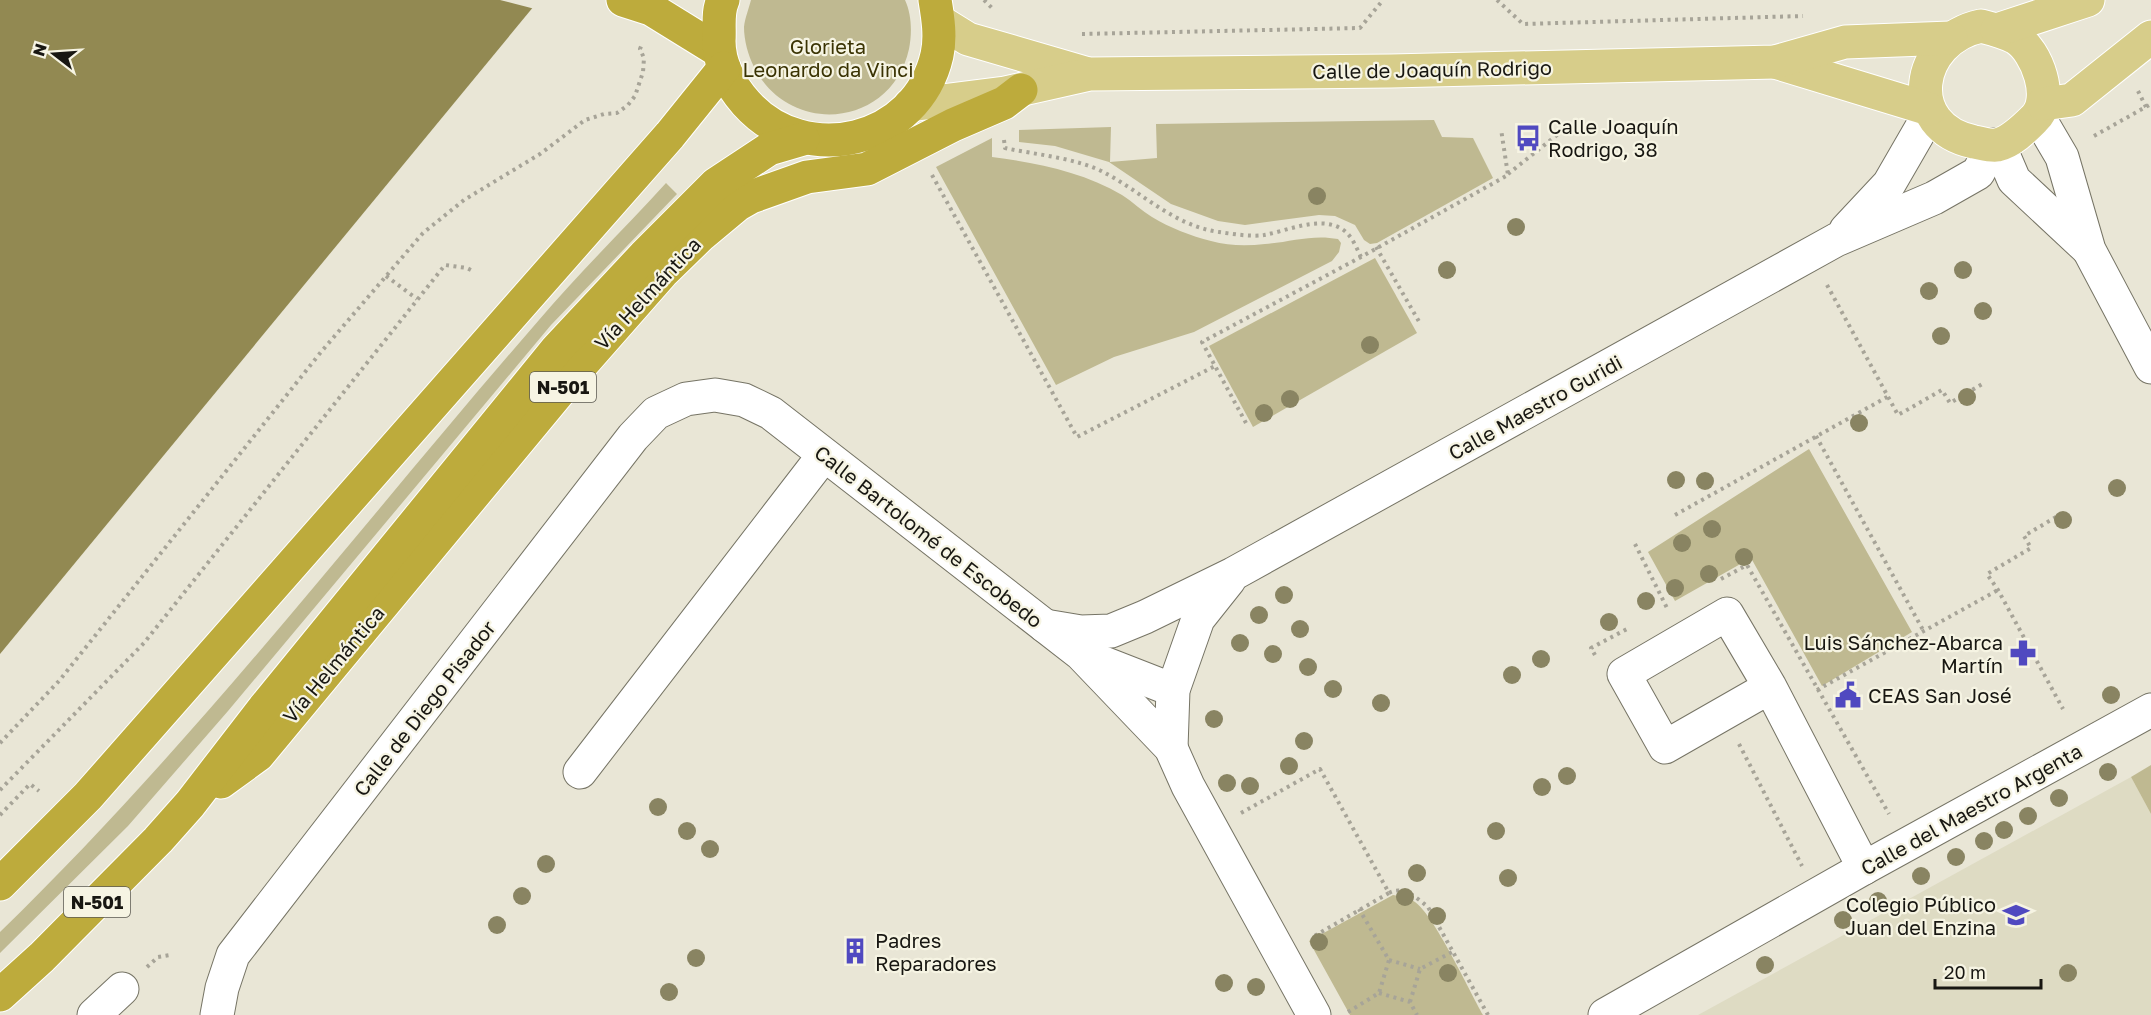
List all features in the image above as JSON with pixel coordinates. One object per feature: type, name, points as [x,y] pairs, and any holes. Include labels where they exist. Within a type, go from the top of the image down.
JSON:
[{"type":"highway","points":[[0,884],[88,796],[670,135],[722,59],[651,9],[623,0]]},
{"type":"highway","name":"N-501","points":[[723,0],[720,7],[722,59],[737,93],[755,113],[777,129],[803,139],[832,141],[861,136],[888,124],[910,105],[927,81],[937,55],[937,11]]},
{"type":"highway","name":"Vía Helmántica","points":[[190,804],[258,755],[582,364],[662,273],[701,235],[737,205],[751,197],[807,177],[867,169],[953,125],[1004,104],[1021,90]]},
{"type":"highway","name":"Vía Helmántica","points":[[0,995],[51,949],[158,840],[190,804],[264,708],[565,340],[716,184],[769,149],[803,139]]},
{"type":"main road","points":[[1997,30],[2088,0]]},
{"type":"main road","name":"Calle de Joaquín Rodrigo","points":[[937,11],[968,39],[1090,74]]},
{"type":"main road","points":[[2040,110],[2042,82],[2034,59],[2018,39],[1997,30],[1981,26],[1951,38],[1938,52],[1929,67],[1924,85],[1930,111],[1946,131],[1962,139],[1996,145],[2020,133],[2040,110],[2072,100],[2151,37]]},
{"type":"main road","name":"Calle de Joaquín Rodrigo","points":[[910,105],[1021,90],[1090,74],[1391,71],[1775,62],[1845,42],[1951,38]]},
{"type":"main road","name":"Calle de Joaquín Rodrigo","points":[[1775,62],[1930,111]]},
{"type":"street","points":[[2040,110],[2062,157],[2089,250],[2151,367]]},
{"type":"street","name":"Calle Maestro Guridi","points":[[1836,240],[1889,184],[1930,111]]},
{"type":"street","points":[[1996,145],[2014,180],[2089,250]]},
{"type":"street","name":"Calle Maestro Guridi","points":[[1043,625],[1081,632],[1112,631],[1233,574],[1836,240],[1934,198],[1978,172],[1996,145]]},
{"type":"street","name":"Calle Bartolomé de Escobedo","points":[[656,413],[686,399],[715,395],[744,400],[771,413],[1081,654],[1171,748],[1188,786],[1314,1015]]},
{"type":"street","name":"Calle de Diego Pisador","points":[[217,1015],[222,988],[232,956],[633,437],[656,413]]},
{"type":"street","points":[[580,772],[824,455]]},
{"type":"street","name":"Calle Maestro Guridi","points":[[1173,690],[1198,619],[1233,574]]},
{"type":"street","points":[[1081,654],[1173,690]]},
{"type":"street","points":[[1770,687],[1864,868]]},
{"type":"street","name":"Calle Bartolomé de Escobedo","points":[[1171,748],[1173,690]]},
{"type":"street","name":"Calle del Maestro Argenta","points":[[1605,1015],[1864,868],[2151,710]]},
{"type":"street","points":[[94,1015],[122,989]]},
{"type":"path","points":[[984,0],[1000,14]]},
{"type":"path","points":[[1076,34],[1360,28],[1383,0]]},
{"type":"path","points":[[1497,0],[1522,24],[1804,16]]},
{"type":"path","points":[[0,743],[59,681],[321,352],[423,233],[464,200],[540,154],[585,120],[604,114],[617,113],[628,105],[635,96],[643,72],[644,58],[640,50],[643,39]]},
{"type":"path","points":[[2094,136],[2151,104]]},
{"type":"path","points":[[1246,423],[1202,342],[1508,175],[1567,127]]},
{"type":"path","points":[[1501,129],[1508,175]]},
{"type":"path","points":[[1002,132],[1005,148],[1083,165],[1105,173],[1158,208],[1185,222],[1217,232],[1262,235],[1318,224],[1332,225],[1342,228],[1361,257]]},
{"type":"path","points":[[928,168],[1077,437],[1215,366]]},
{"type":"path","points":[[1376,247],[1421,325]]},
{"type":"path","points":[[0,790],[144,643],[445,265],[467,268],[473,272]]},
{"type":"path","points":[[386,276],[417,299]]},
{"type":"path","points":[[1823,276],[1898,415],[1942,390],[1950,403],[1984,383]]},
{"type":"path","points":[[1675,515],[1889,396]]},
{"type":"path","points":[[1816,436],[1923,630]]},
{"type":"path","points":[[2056,517],[2024,536],[2031,548],[1987,574],[2063,709]]},
{"type":"path","points":[[1635,544],[1667,608]]},
{"type":"path","points":[[1817,690],[1998,590]]},
{"type":"path","points":[[1240,814],[1320,769],[1389,893]]},
{"type":"path","points":[[1,812],[30,784],[39,791]]},
{"type":"path","points":[[1310,939],[1395,890],[1406,892],[1418,898],[1428,907],[1488,1015]]},
{"type":"path","points":[[1359,909],[1389,960],[1420,969],[1454,951]]},
{"type":"path","points":[[158,957],[170,955]]},
{"type":"path","points":[[1342,1015],[1379,993],[1389,960]]},
{"type":"path","points":[[1417,1015],[1410,1002],[1420,969]]},
{"type":"path","points":[[1379,993],[1410,1002]]},
{"type":"shaded area","points":[[0,0],[539,0],[0,654]]},
{"type":"shaded area","name":"Colegio Público Juan del Enzina","points":[[2131,777],[2151,814],[2151,1015],[1698,1015]]},
{"type":"green space","name":"Glorieta Leonardo da Vinci","points":[[751,0],[905,0],[911,24],[911,37],[899,75],[883,95],[862,108],[839,114],[814,113],[791,105],[770,90],[750,58],[744,27]]},
{"type":"green space","points":[[1434,120],[1442,137],[1473,138],[1493,178],[1377,243],[1370,244],[1364,240],[1355,225],[1335,216],[1319,215],[1245,225],[1218,221],[1171,204],[1109,162],[1055,146],[1019,142],[1019,130],[1111,127],[1110,162],[1157,158],[1156,124]]},
{"type":"green space","points":[[992,138],[992,157],[1026,162],[1092,180],[1122,195],[1148,215],[1196,237],[1224,244],[1245,245],[1329,238],[1338,239],[1341,243],[1339,252],[1332,261],[1194,332],[1114,357],[1056,385],[936,167]]},
{"type":"green space","points":[[666,183],[677,194],[551,325],[228,711],[128,826],[0,953],[0,932],[72,860],[209,709],[539,320]]},
{"type":"green space","points":[[1375,258],[1417,333],[1253,427],[1209,346]]},
{"type":"green space","points":[[1809,449],[1912,632],[1822,686],[1751,558],[1675,601],[1648,552]]},
{"type":"green space","points":[[2151,765],[2151,814],[2131,777]]},
{"type":"green space","points":[[1393,895],[1415,902],[1432,922],[1483,1015],[1350,1015],[1309,941]]},
{"type":"pier","points":[[500,0],[542,0],[535,9]]},
{"type":"place","name":"Calle Joaquín Rodrigo, 38","points":[[1528,138]]},
{"type":"place","name":"Luis Sánchez-Abarca Martín","points":[[2023,653]]},
{"type":"place","name":"CEAS San José","points":[[1848,695]]},
{"type":"place","name":"Colegio Público Juan del Enzina","points":[[2016,915]]},
{"type":"place","name":"Padres Reparadores","points":[[855,951]]}]
